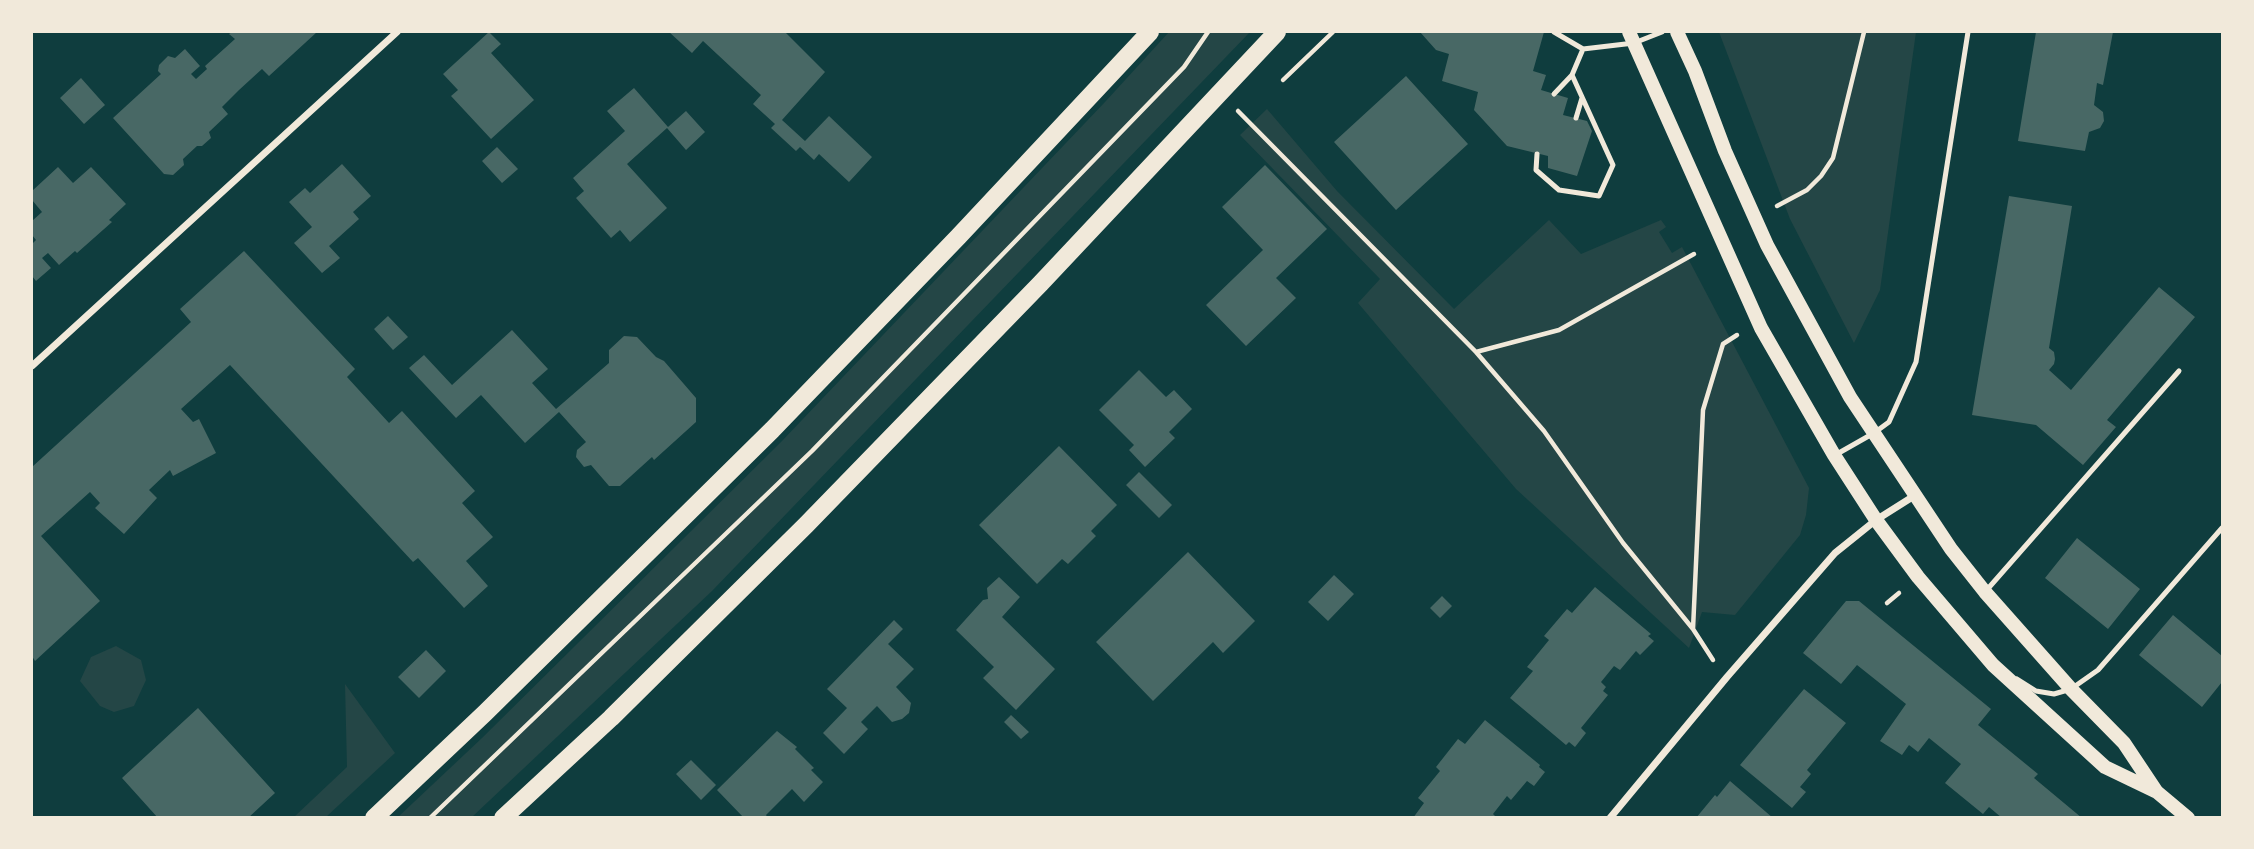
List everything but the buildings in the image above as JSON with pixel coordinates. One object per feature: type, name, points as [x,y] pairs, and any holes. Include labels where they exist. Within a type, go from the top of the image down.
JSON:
[{"type":"main road","points":[[374,817],[485,713],[772,430],[1150,32]]},
{"type":"main road","points":[[503,817],[611,718],[806,525],[1041,283],[1277,32]]},
{"type":"main road","points":[[1677,32],[1772,255],[1823,349],[1874,433],[1914,496],[1985,592],[2071,689],[2124,743],[2157,792]]},
{"type":"main road","points":[[1632,37],[1761,328],[1834,455],[1917,578],[1993,665],[2105,768],[2157,792],[2188,817]]},
{"type":"street","points":[[32,366],[397,32]]},
{"type":"street","points":[[1609,817],[1826,564],[1876,520],[1914,496]]},
{"type":"lane","points":[[1554,32],[1583,49],[1662,32]]},
{"type":"lane","points":[[1834,455],[1889,422],[1916,362],[1968,32]]},
{"type":"lane","points":[[1554,94],[1572,75],[1583,49]]},
{"type":"lane","points":[[1537,154],[1536,170],[1559,190],[1599,196],[1614,165],[1572,75]]},
{"type":"lane","points":[[1576,118],[1583,97]]},
{"type":"lane","points":[[1985,592],[2179,371]]},
{"type":"lane","points":[[1993,665],[2036,691],[2054,694],[2071,689],[2098,670],[2222,528]]},
{"type":"path","points":[[430,817],[812,451],[1184,67],[1208,32]]},
{"type":"path","points":[[1283,80],[1333,32]]},
{"type":"path","points":[[1754,217],[1807,190],[1833,158],[1864,32]]},
{"type":"path","points":[[1220,94],[1476,352],[1544,431],[1623,543],[1693,629],[1714,661]]},
{"type":"path","points":[[1476,352],[1559,330],[1694,254]]},
{"type":"path","points":[[1693,629],[1703,410],[1723,344],[1737,335]]},
{"type":"path","points":[[1887,603],[1902,591]]},
{"type":"shaded area","points":[[1169,32],[1250,32],[712,591],[472,817],[397,818],[482,738],[781,442]]},
{"type":"shaded area","points":[[1719,32],[1916,32],[1880,290],[1854,343],[1790,219]]},
{"type":"shaded area","points":[[1267,109],[1337,191],[1454,309],[1549,220],[1581,254],[1661,220],[1666,227],[1659,232],[1672,253],[1682,247],[1809,488],[1806,515],[1800,535],[1735,615],[1702,612],[1689,648],[1516,489],[1358,303],[1380,279],[1240,135]]},
{"type":"shaded area","points":[[116,646],[141,660],[146,680],[134,706],[114,712],[100,706],[80,681],[91,657]]},
{"type":"shaded area","points":[[345,684],[395,753],[326,817],[294,817],[347,767]]}]
